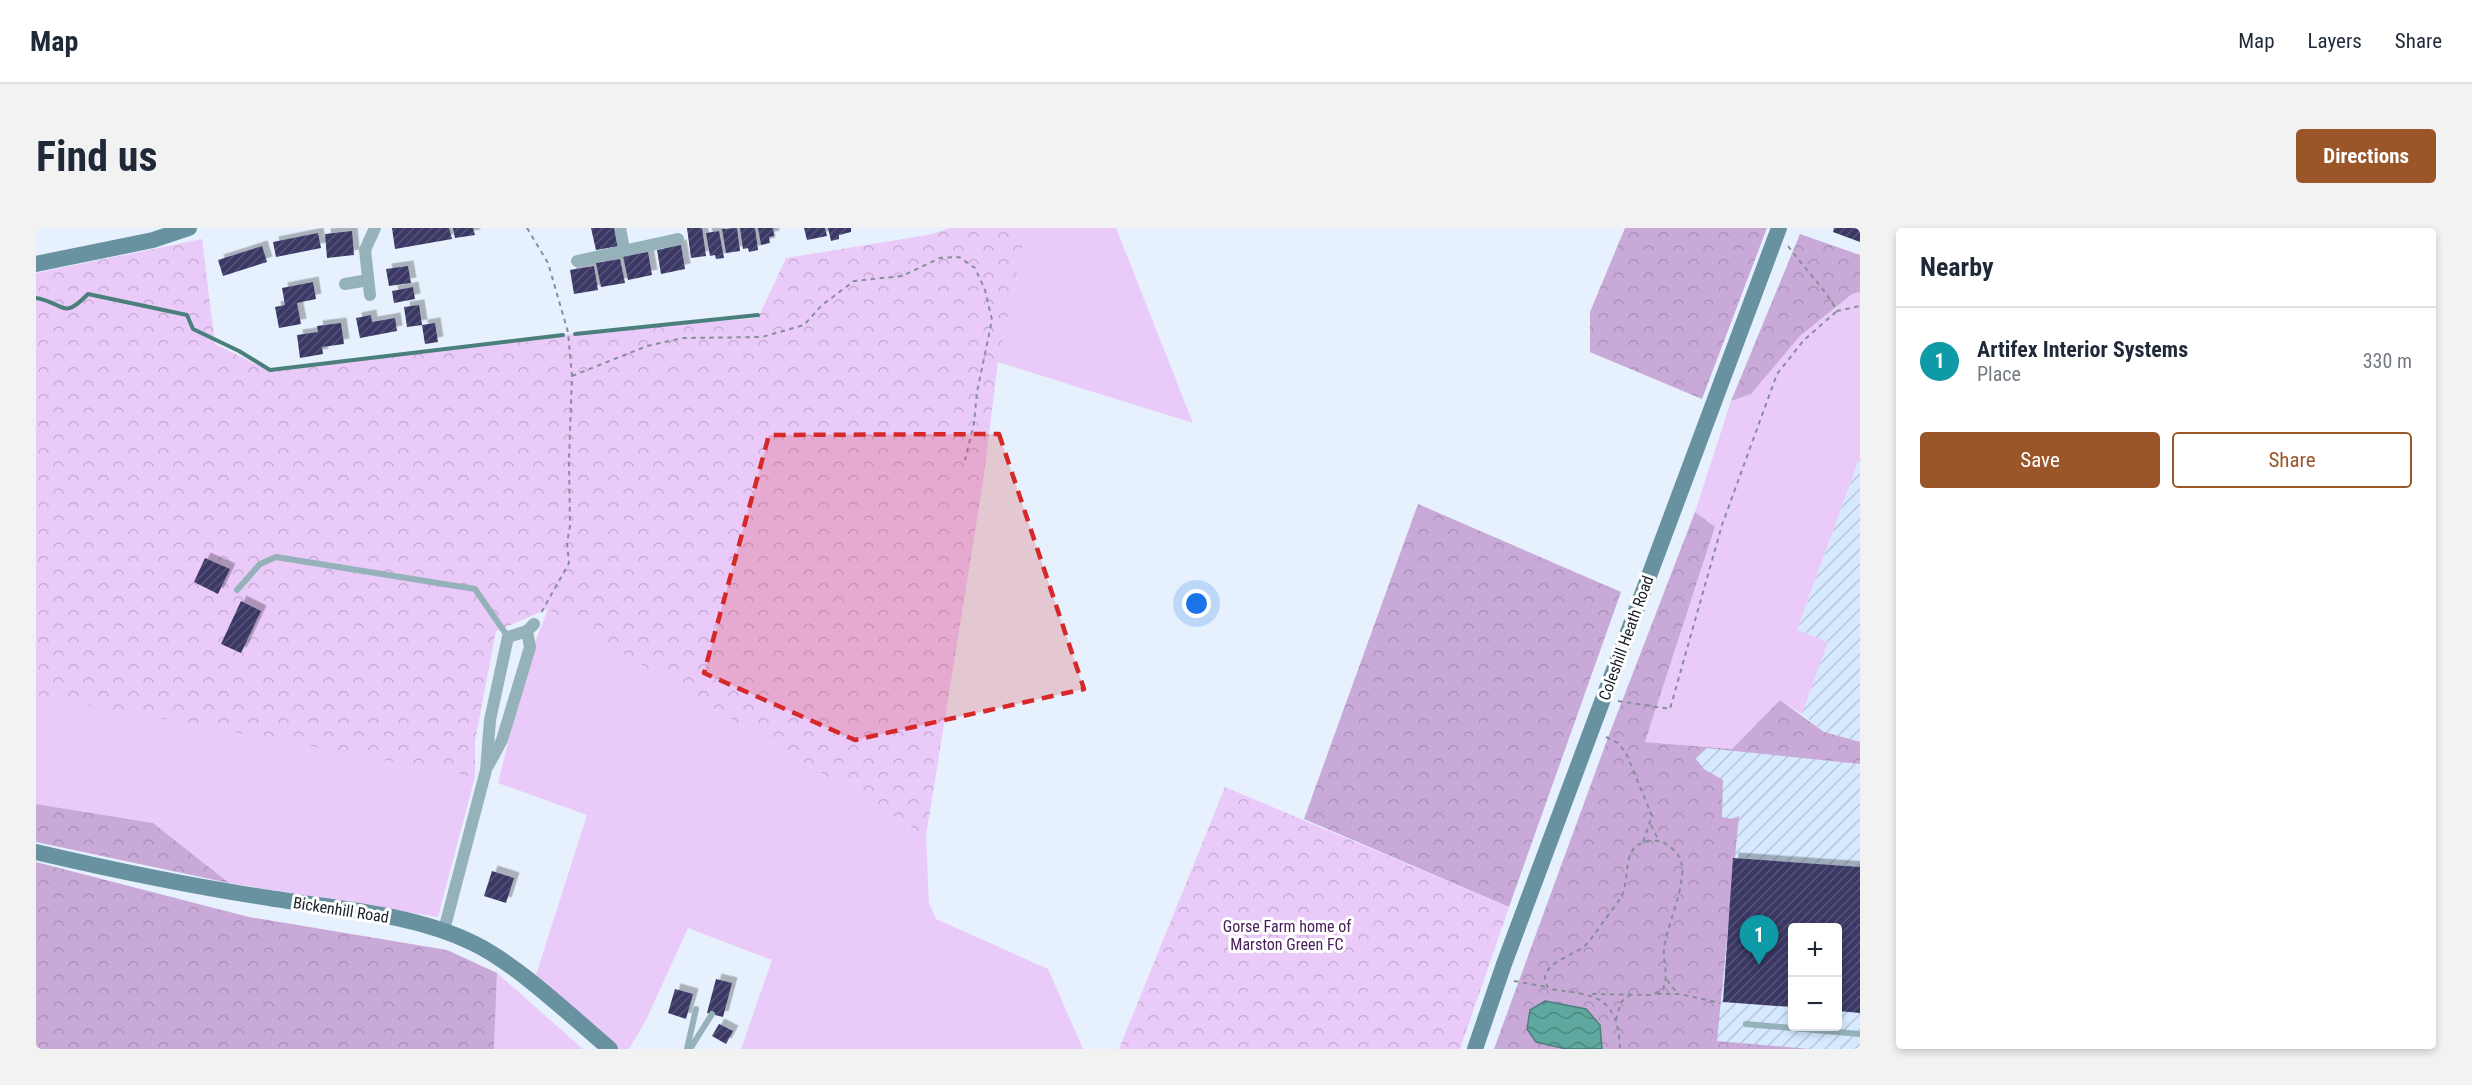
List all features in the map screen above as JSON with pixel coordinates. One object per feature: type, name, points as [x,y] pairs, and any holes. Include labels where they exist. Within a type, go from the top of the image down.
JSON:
[{"type":"street","points":[[36,264],[153,240],[189,228]]},
{"type":"street","points":[[370,295],[364,250],[375,228]]},
{"type":"street","points":[[620,228],[624,249]]},
{"type":"street","name":"Coleshill Heath Road","points":[[1475,1049],[1590,734],[1779,230]]},
{"type":"street","points":[[577,261],[678,239]]},
{"type":"street","points":[[345,284],[368,280]]},
{"type":"street","points":[[444,930],[486,770],[490,720],[508,637],[530,627],[530,647],[502,740],[486,770]]},
{"type":"street","name":"Bickenhill Road","points":[[36,852],[169,882],[390,918],[444,930],[475,944],[504,963],[610,1049]]},
{"type":"lane","points":[[237,590],[260,564],[276,557],[475,589],[508,637]]},
{"type":"lane","points":[[688,1049],[696,1009]]},
{"type":"lane","points":[[688,1049],[712,1014]]},
{"type":"lane","points":[[1746,1024],[1860,1034]]},
{"type":"path","points":[[527,228],[548,263],[568,332],[572,376],[569,460],[570,526],[567,543],[569,563],[530,627]]},
{"type":"path","points":[[1779,230],[1804,268],[1828,294],[1837,311]]},
{"type":"path","points":[[572,376],[647,346],[683,338],[762,337],[804,325],[822,305],[854,281],[902,276],[940,258],[959,257],[975,268],[985,290],[992,320],[965,460]]},
{"type":"path","points":[[1603,699],[1670,709],[1689,649],[1722,525],[1777,374],[1804,340],[1837,311],[1860,306]]},
{"type":"path","points":[[1547,987],[1546,975],[1554,963],[1585,946],[1621,898],[1627,860],[1646,837],[1651,822],[1652,816],[1622,747],[1612,738],[1590,734]]},
{"type":"path","points":[[1651,822],[1653,833],[1659,841],[1676,852],[1681,864],[1676,903],[1664,947],[1666,977],[1663,989],[1657,994]]},
{"type":"path","points":[[1641,844],[1659,841]]},
{"type":"path","points":[[1666,977],[1672,988],[1680,994]]},
{"type":"path","points":[[1500,978],[1592,994],[1680,994],[1720,1003]]},
{"type":"path","points":[[1592,994],[1602,1001],[1617,1023]]},
{"type":"path","points":[[1620,1049],[1617,1023],[1619,1007],[1631,995]]},
{"type":"highlighted area","points":[[999,434],[1084,689],[855,740],[704,673],[769,435]]},
{"type":"shaded area","points":[[1860,456],[1860,742],[1858,743],[1824,732],[1802,714],[1828,642],[1797,631]]},
{"type":"shaded area","points":[[1609,735],[1658,745],[1732,749],[1860,764],[1860,1049],[1494,1049]]},
{"type":"green space","points":[[950,228],[1027,228],[998,362],[983,482],[926,836],[548,609],[496,631],[475,741],[475,777],[36,695],[36,273],[202,239],[215,344],[270,371],[560,335],[758,318],[786,258],[928,235]]},
{"type":"green space","points":[[1027,228],[1116,228],[1193,423],[998,362]]},
{"type":"green space","points":[[1625,228],[1767,228],[1702,399],[1590,352],[1590,312]]},
{"type":"green space","points":[[1800,234],[1860,255],[1860,292],[1852,294],[1800,336],[1751,394],[1731,401]]},
{"type":"green space","points":[[1860,292],[1860,456],[1797,630],[1828,642],[1802,714],[1780,700],[1732,749],[1645,742],[1715,528],[1695,512],[1731,401],[1751,394],[1800,336],[1852,294]]},
{"type":"green space","points":[[1418,504],[1621,592],[1509,907],[1304,819]]},
{"type":"green space","points":[[1695,512],[1715,527],[1645,742],[1732,749],[1780,700],[1824,732],[1860,742],[1860,764],[1706,748],[1695,758],[1704,769],[1723,780],[1722,817],[1731,819],[1739,816],[1717,1041],[1810,1049],[1602,1049],[1600,1025],[1536,1042],[1566,1049],[1494,1049],[1609,735]]},
{"type":"green space","points":[[548,609],[926,836],[929,903],[936,919],[1048,969],[1083,1049],[741,1049],[772,960],[688,928],[646,1020],[629,1049],[615,1049],[535,978],[587,815],[498,783],[529,658]]},
{"type":"green space","points":[[36,695],[186,721],[475,741],[475,777],[438,917],[229,883],[153,823],[36,804]]},
{"type":"green space","name":"Gorse Farm home of Marston Green FC","points":[[1225,787],[1509,907],[1460,1049],[1119,1049]]},
{"type":"green space","points":[[36,804],[153,823],[229,883],[36,842]]},
{"type":"green space","points":[[36,862],[249,917],[447,950],[497,973],[494,1049],[36,1049]]},
{"type":"green space","points":[[497,973],[583,1049],[494,1049]]},
{"type":"water","points":[[1545,1001],[1586,1009],[1600,1025],[1602,1049],[1566,1049],[1536,1042],[1527,1029],[1530,1010]]},
{"type":"building","points":[[392,228],[449,228],[452,239],[395,249]]},
{"type":"building","points":[[453,228],[473,228],[475,235],[455,238]]},
{"type":"building","points":[[591,228],[616,228],[620,246],[596,250]]},
{"type":"building","points":[[687,228],[702,228],[706,256],[691,258]]},
{"type":"building","points":[[737,228],[740,251],[726,253],[722,229]]},
{"type":"building","points":[[740,228],[755,228],[758,250],[749,252],[748,248],[743,249]]},
{"type":"building","points":[[758,228],[773,228],[774,236],[769,237],[770,243],[761,245]]},
{"type":"building","points":[[804,228],[825,228],[827,236],[807,240]]},
{"type":"building","points":[[828,228],[851,228],[851,232],[839,235],[839,239],[831,241]]},
{"type":"building","points":[[1834,228],[1860,228],[1860,242],[1833,232]]},
{"type":"building","points":[[352,231],[354,255],[327,258],[325,234]]},
{"type":"building","points":[[719,231],[724,258],[716,259],[715,255],[710,256],[706,233]]},
{"type":"building","points":[[318,233],[321,248],[276,257],[273,242]]},
{"type":"building","points":[[681,245],[685,269],[661,274],[657,250]]},
{"type":"building","points":[[262,246],[267,262],[223,276],[218,260]]},
{"type":"building","points":[[648,252],[652,275],[628,280],[623,256]]},
{"type":"building","points":[[620,259],[625,283],[601,287],[596,263]]},
{"type":"building","points":[[408,266],[411,283],[389,286],[386,269]]},
{"type":"building","points":[[594,266],[598,290],[574,294],[570,270]]},
{"type":"building","points":[[313,282],[316,299],[297,303],[301,324],[279,328],[275,307],[285,305],[282,288]]},
{"type":"building","points":[[413,287],[415,299],[394,303],[392,291]]},
{"type":"building","points":[[419,305],[422,325],[407,327],[404,307]]},
{"type":"building","points":[[371,315],[372,322],[395,318],[397,331],[360,338],[356,318]]},
{"type":"building","points":[[341,323],[344,344],[322,347],[323,354],[300,358],[297,335],[318,332],[317,326]]},
{"type":"building","points":[[435,323],[438,342],[425,344],[422,325]]},
{"type":"building","points":[[205,558],[230,569],[218,594],[194,582]]},
{"type":"building","points":[[241,601],[261,611],[241,653],[221,644]]},
{"type":"building","points":[[1733,858],[1860,867],[1860,1013],[1842,1011],[1842,923],[1788,923],[1788,1007],[1723,1002]]},
{"type":"building","points":[[492,871],[514,878],[506,903],[484,896]]},
{"type":"building","points":[[716,979],[732,983],[723,1017],[707,1013]]},
{"type":"building","points":[[675,989],[693,994],[686,1019],[668,1013]]},
{"type":"building","points":[[719,1024],[733,1031],[726,1044],[712,1036]]},
{"type":"waterway","points":[[36,298],[68,308],[73,307],[88,294],[187,315],[193,329],[239,351],[270,370],[563,335]]},
{"type":"waterway","points":[[575,334],[758,315]]},
{"type":"place","name":"Artifex Interior Systems","points":[[1759,965]]}]
